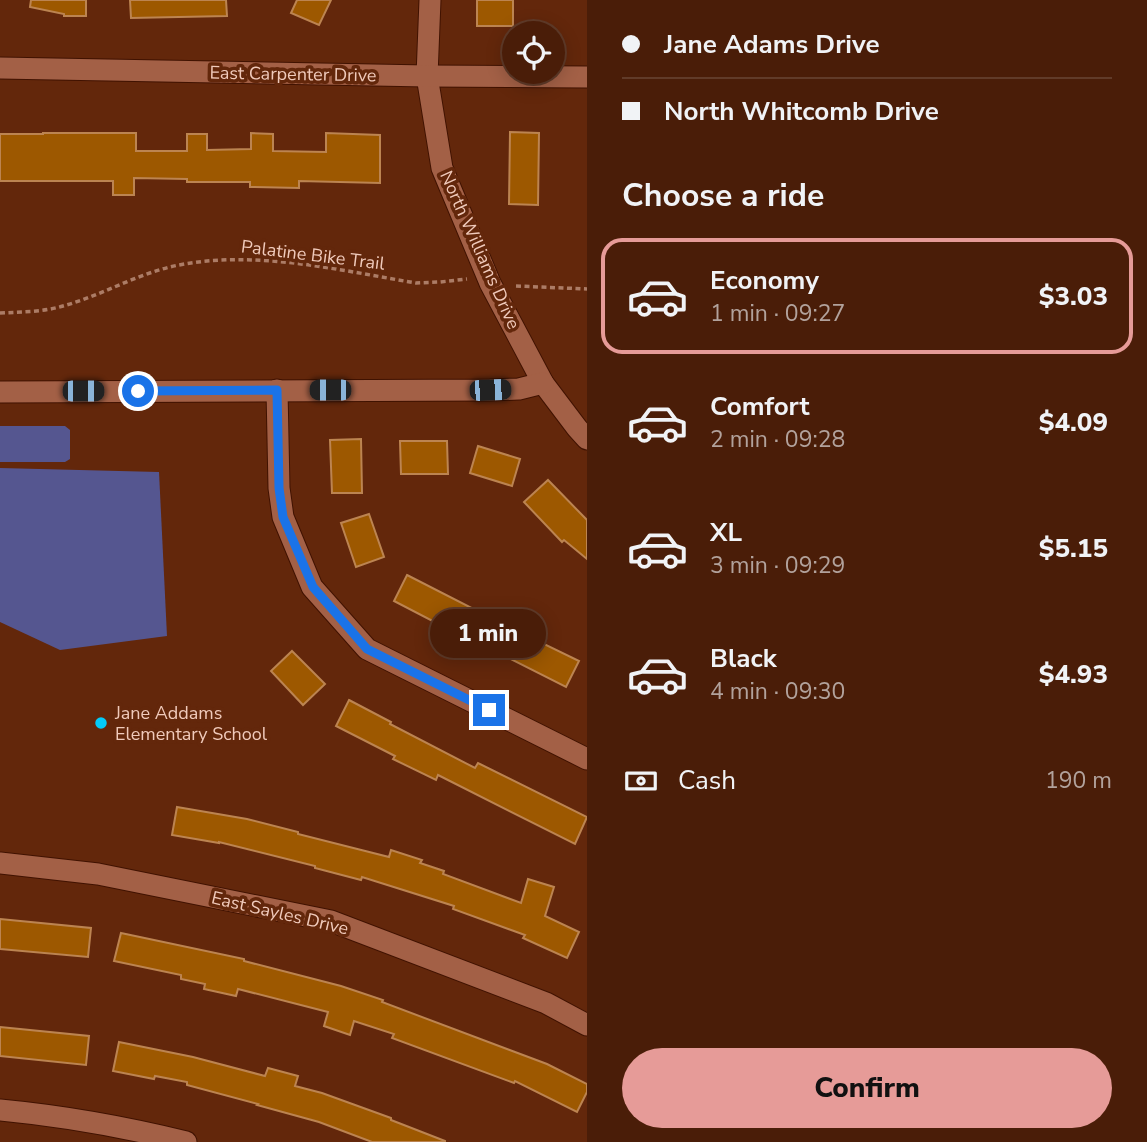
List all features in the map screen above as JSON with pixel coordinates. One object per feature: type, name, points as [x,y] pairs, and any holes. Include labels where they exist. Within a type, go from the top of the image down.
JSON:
[{"type":"street","name":"North Williams Drive","points":[[430,0],[427,76],[442,168],[490,283],[543,383],[587,439]]},
{"type":"street","name":"East Carpenter Drive","points":[[0,68],[587,77]]},
{"type":"street","points":[[0,392],[490,390],[519,389],[543,383]]},
{"type":"street","points":[[277,390],[279,488],[283,517],[313,587],[367,649],[587,758]]},
{"type":"street","name":"East Sayles Drive","points":[[0,863],[98,874],[331,921],[546,1003],[587,1025]]},
{"type":"street","points":[[0,1110],[72,1119],[186,1142]]},
{"type":"path","name":"Palatine Bike Trail","points":[[0,313],[61,307],[150,272],[186,264],[224,260],[262,260],[416,283],[466,279],[514,286],[587,289]]},
{"type":"shaded area","points":[[0,426],[65,426],[70,430],[70,459],[65,462],[0,462]]},
{"type":"shaded area","points":[[0,468],[159,472],[167,636],[60,650],[0,622]]},
{"type":"building","points":[[31,0],[86,0],[86,16],[64,16],[30,7]]},
{"type":"building","points":[[130,0],[226,0],[227,16],[131,18]]},
{"type":"building","points":[[297,0],[331,0],[319,25],[291,13]]},
{"type":"building","points":[[477,0],[513,0],[513,21],[502,21],[502,26],[477,26]]},
{"type":"building","points":[[510,132],[539,133],[538,205],[509,204]]},
{"type":"building","points":[[136,133],[136,151],[187,151],[187,134],[207,134],[207,150],[251,149],[251,133],[273,134],[273,151],[326,152],[326,133],[380,135],[380,183],[299,181],[299,188],[250,187],[250,182],[187,182],[187,179],[134,178],[134,195],[113,195],[113,181],[0,181],[0,134]]},
{"type":"building","points":[[361,439],[362,493],[332,493],[330,440]]},
{"type":"building","points":[[400,441],[447,441],[448,474],[401,474]]},
{"type":"building","points":[[478,446],[520,459],[512,486],[470,473]]},
{"type":"building","points":[[548,480],[587,520],[587,559],[564,540],[562,542],[524,502]]},
{"type":"building","points":[[369,514],[384,557],[356,567],[341,523]]},
{"type":"building","points":[[407,575],[579,661],[566,687],[394,601]]},
{"type":"building","points":[[292,651],[325,684],[303,705],[271,671]]},
{"type":"building","points":[[349,700],[475,768],[478,763],[587,817],[575,844],[438,775],[436,780],[393,759],[395,756],[336,726]]},
{"type":"building","points":[[177,807],[247,819],[389,857],[391,850],[422,860],[420,863],[444,871],[443,874],[521,903],[528,879],[554,887],[545,916],[579,932],[567,958],[523,938],[525,935],[453,909],[454,906],[362,877],[361,880],[219,842],[172,835]]},
{"type":"building","points":[[0,919],[91,928],[88,957],[0,949]]},
{"type":"building","points":[[121,933],[244,959],[383,1000],[382,1002],[547,1064],[587,1084],[587,1092],[577,1112],[515,1081],[514,1083],[392,1038],[394,1034],[354,1021],[350,1035],[324,1026],[328,1012],[238,989],[236,996],[204,989],[205,984],[181,979],[181,975],[114,961]]},
{"type":"building","points":[[0,1027],[89,1036],[86,1065],[0,1056]]},
{"type":"building","points":[[119,1042],[193,1057],[265,1076],[268,1068],[298,1076],[295,1086],[391,1118],[445,1142],[372,1142],[319,1122],[187,1085],[187,1082],[113,1071]]},
{"type":"place","name":"Jane Addams Elementary School","points":[[101,723]]},
{"type":"route","points":[[138,391],[277,390],[279,488],[283,517],[313,587],[367,649],[489,710]]}]
